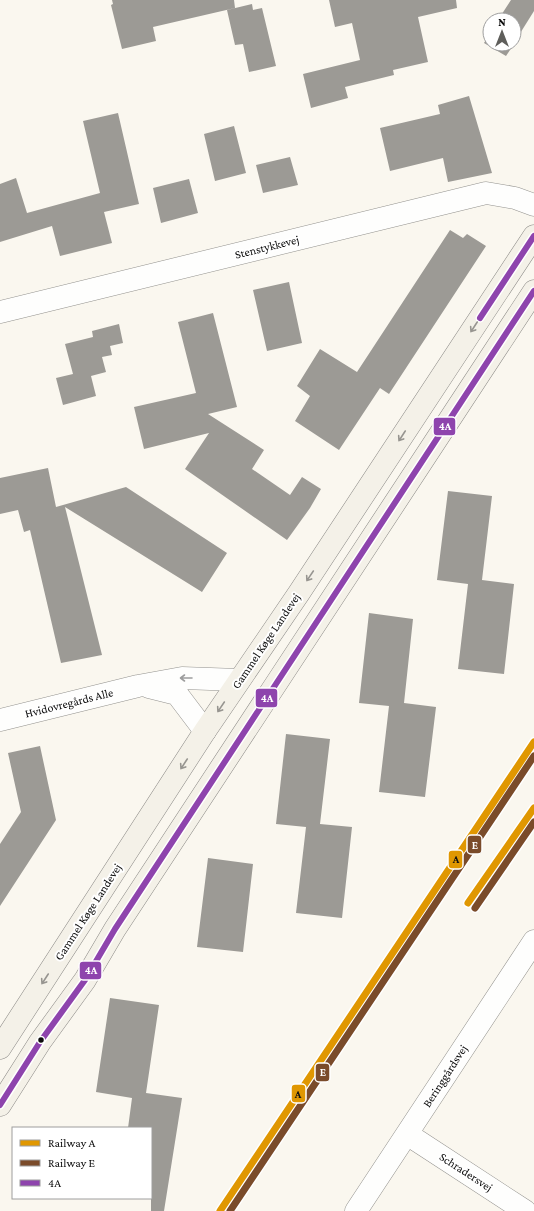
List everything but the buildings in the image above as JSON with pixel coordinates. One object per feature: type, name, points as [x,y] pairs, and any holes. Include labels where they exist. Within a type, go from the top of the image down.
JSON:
[{"type":"main road","name":"Gammel Køge Landevej","points":[[0,1048],[205,731],[534,236]]},
{"type":"main road","points":[[0,1105],[40,1042],[86,980],[119,923],[534,291]]},
{"type":"street","name":"Stenstykkevej","points":[[0,312],[486,193],[515,198],[534,205]]},
{"type":"street","name":"Hvidovregårds Alle","points":[[0,720],[138,686],[182,678],[239,680]]},
{"type":"street","name":"Hvidovregårds Alle","points":[[138,686],[158,688],[177,694],[205,731]]},
{"type":"street","name":"Beringgårdsvej","points":[[356,1211],[534,941]]},
{"type":"street","name":"Schradersvej","points":[[407,1134],[525,1211]]},
{"type":"rail line","name":"A","points":[[220,1211],[534,742]]},
{"type":"rail line","name":"E","points":[[230,1211],[534,756]]},
{"type":"rail line","name":"A","points":[[468,903],[534,808]]},
{"type":"rail line","name":"E","points":[[475,908],[534,822]]},
{"type":"transit line","name":"4A","points":[[480,318],[534,236]]},
{"type":"transit line","name":"4A","points":[[0,1105],[40,1042],[85,980],[115,929],[534,291]]}]
